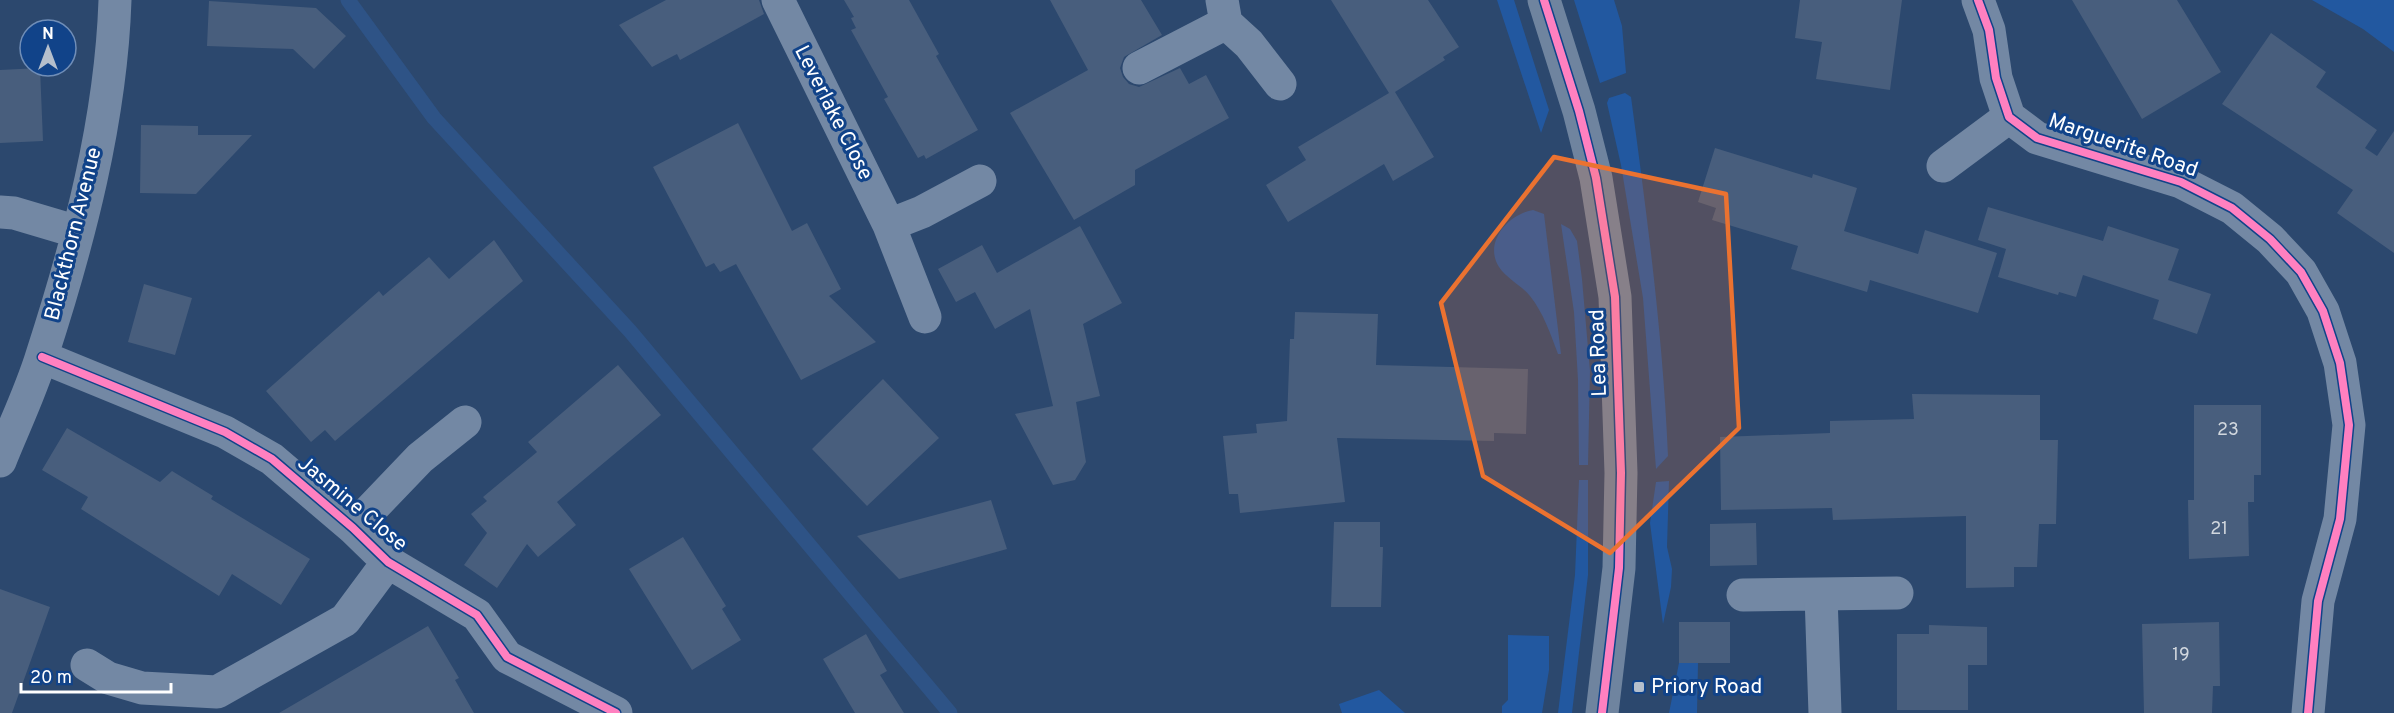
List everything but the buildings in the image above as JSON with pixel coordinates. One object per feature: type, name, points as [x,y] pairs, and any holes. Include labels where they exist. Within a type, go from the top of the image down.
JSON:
[{"type":"street","name":"Blackthorn Avenue","points":[[0,461],[42,357],[78,232],[110,74],[115,0]]},
{"type":"street","name":"Leverlake Close","points":[[778,0],[889,225],[925,317]]},
{"type":"street","name":"Lea Road","points":[[1544,0],[1579,111],[1596,178],[1615,297],[1621,473],[1619,568],[1602,713]]},
{"type":"street","points":[[1943,166],[2009,117],[1996,78],[1989,30],[1978,0]]},
{"type":"street","points":[[1139,68],[1224,11],[1280,84]]},
{"type":"street","name":"Marguerite Road","points":[[2009,117],[2037,138],[2181,182],[2232,208],[2270,239],[2301,272],[2324,311],[2340,363],[2349,425],[2340,519],[2318,601],[2308,713]]},
{"type":"street","points":[[889,225],[922,212],[981,181]]},
{"type":"street","points":[[0,213],[14,213],[78,232]]},
{"type":"street","name":"Jasmine Close","points":[[42,357],[225,432],[272,459],[353,528],[388,562],[477,615],[507,657],[616,713]]},
{"type":"street","name":"Jasmine Close","points":[[353,528],[420,458],[465,422]]},
{"type":"street","name":"Jasmine Close","points":[[87,664],[108,678],[142,688],[217,692],[345,620],[388,562]]},
{"type":"street","points":[[1743,595],[1897,593]]},
{"type":"street","points":[[1821,595],[1825,713]]},
{"type":"highlighted area","points":[[1554,157],[1726,194],[1739,428],[1610,553],[1483,476],[1441,303]]},
{"type":"shaded area","points":[[1497,0],[1514,0],[1549,110],[1541,133]]},
{"type":"shaded area","points":[[1574,0],[1614,0],[1622,26],[1626,73],[1600,83]]},
{"type":"shaded area","points":[[2312,0],[2394,0],[2394,52],[2363,29]]},
{"type":"shaded area","points":[[1625,93],[1631,97],[1648,231],[1666,411],[1668,456],[1656,469],[1643,298],[1621,165],[1607,103],[1609,98]]},
{"type":"shaded area","points":[[1533,210],[1544,214],[1561,354],[1558,354],[1535,302],[1502,271],[1495,258],[1496,239],[1507,223]]},
{"type":"shaded area","points":[[1561,224],[1570,229],[1577,241],[1582,279],[1590,371],[1588,465],[1579,465],[1574,312]]},
{"type":"shaded area","points":[[1579,480],[1588,480],[1588,575],[1572,713],[1558,713],[1575,575]]},
{"type":"shaded area","points":[[1669,481],[1667,547],[1672,569],[1671,587],[1663,624],[1650,523],[1656,482]]},
{"type":"shaded area","points":[[1508,635],[1549,636],[1549,670],[1542,713],[1502,713],[1502,706],[1508,700]]},
{"type":"shaded area","points":[[1679,663],[1698,663],[1697,713],[1669,713]]},
{"type":"shaded area","points":[[1379,690],[1405,713],[1342,713],[1339,704]]},
{"type":"waterway","points":[[348,0],[434,118],[630,331],[950,713]]},
{"type":"cycle path","points":[[1544,0],[1579,111],[1596,178],[1615,297],[1621,473],[1619,568],[1602,713]]},
{"type":"cycle path","points":[[1978,0],[1989,30],[1996,78],[2009,117],[2037,138],[2181,182],[2232,208],[2270,239],[2301,272],[2323,311],[2340,363],[2349,425],[2340,519],[2318,601],[2308,713]]},
{"type":"cycle path","points":[[42,357],[225,432],[272,459],[353,528],[388,562],[477,615],[507,657],[616,713]]},
{"type":"place","name":"Priory Road","points":[[1639,687]]}]
